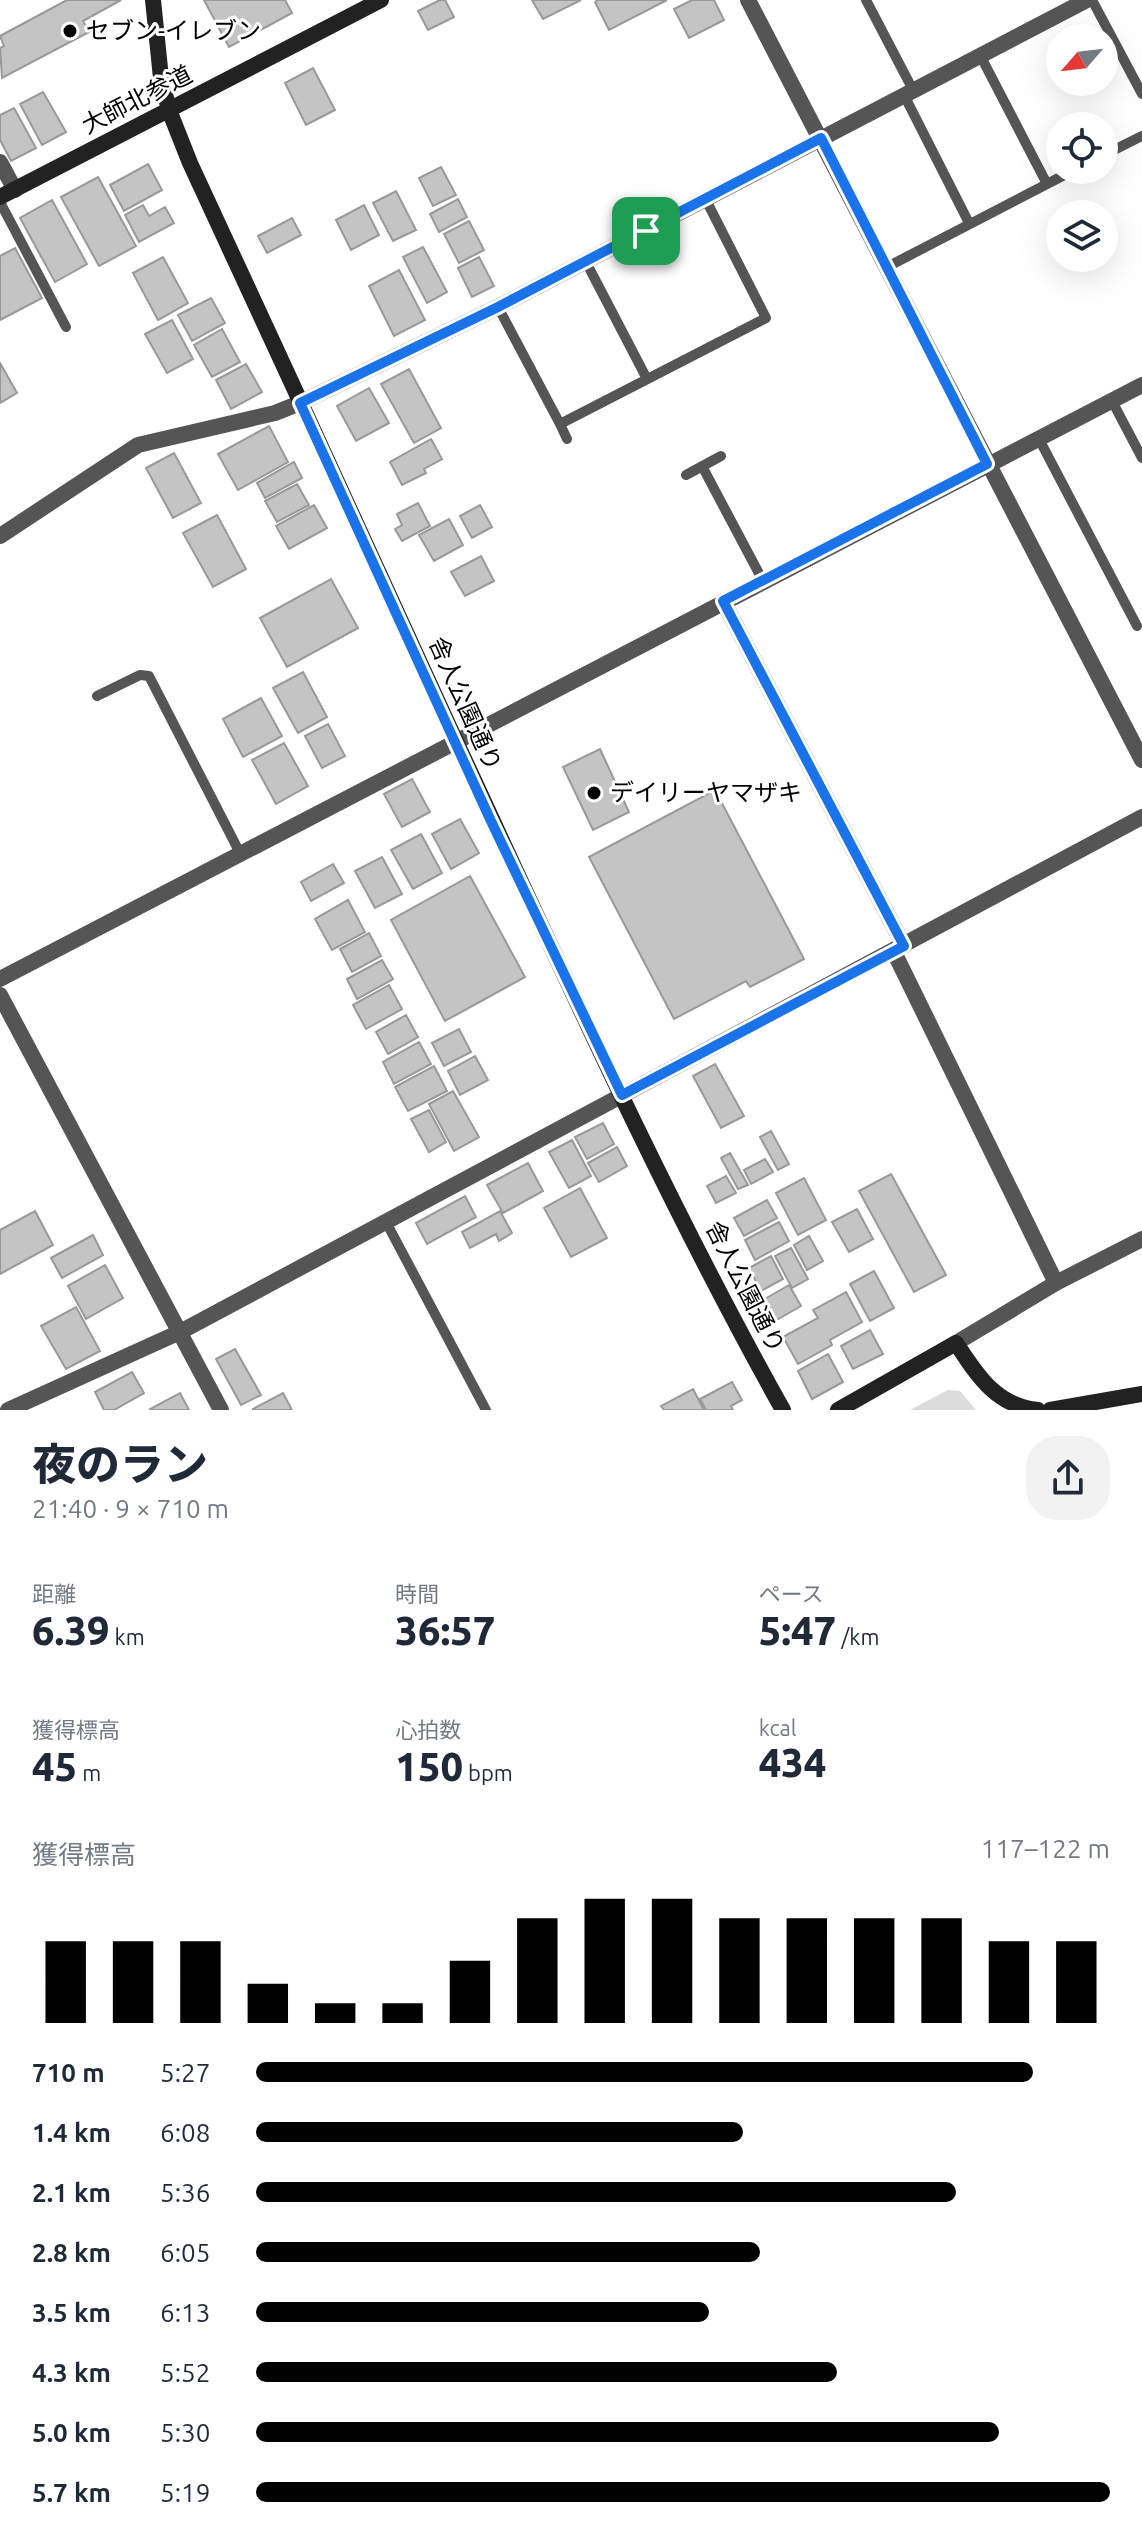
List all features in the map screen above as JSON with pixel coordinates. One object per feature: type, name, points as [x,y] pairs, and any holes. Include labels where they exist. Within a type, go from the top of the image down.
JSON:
[{"type":"street","name":"舎人公園通り","points":[[153,0],[161,78],[169,110],[190,163],[496,832],[622,1095],[746,1344],[783,1410]]},
{"type":"street","name":"大師北参道","points":[[5,196],[381,0]]},
{"type":"street","points":[[748,0],[1142,760]]},
{"type":"street","points":[[0,536],[138,445],[275,413],[300,403],[498,307],[1090,0]]},
{"type":"street","points":[[0,162],[5,196]]},
{"type":"street","points":[[0,979],[1142,385]]},
{"type":"street","points":[[723,601],[899,949],[1056,1283]]},
{"type":"street","points":[[8,1410],[180,1332],[1142,817]]},
{"type":"street","points":[[0,995],[221,1410]]},
{"type":"street","points":[[838,1410],[1056,1283],[1142,1239]]},
{"type":"street","points":[[956,1343],[975,1372],[1000,1398],[1021,1408],[1038,1410]]},
{"type":"street","points":[[1050,1410],[1142,1394]]},
{"type":"lane","points":[[866,0],[969,223]]},
{"type":"lane","points":[[1090,0],[1142,94]]},
{"type":"lane","points":[[980,55],[1046,182]]},
{"type":"lane","points":[[1118,148],[1142,136]]},
{"type":"lane","points":[[887,267],[1047,184]]},
{"type":"lane","points":[[5,196],[66,327]]},
{"type":"lane","points":[[560,424],[766,318],[706,200]]},
{"type":"lane","points":[[586,262],[647,379]]},
{"type":"lane","points":[[498,307],[567,439]]},
{"type":"lane","points":[[1112,401],[1142,458]]},
{"type":"lane","points":[[1039,439],[1137,626]]},
{"type":"lane","points":[[686,475],[721,456]]},
{"type":"lane","points":[[702,466],[763,581]]},
{"type":"lane","points":[[97,696],[140,675],[149,676],[241,855]]},
{"type":"lane","points":[[386,1222],[486,1410]]},
{"type":"shaded area","points":[[948,1390],[960,1391],[976,1410],[910,1410]]},
{"type":"building","points":[[67,0],[121,0],[83,21],[89,32],[2,78],[0,48],[4,46],[0,36]]},
{"type":"building","points":[[204,0],[285,0],[292,13],[229,47]]},
{"type":"building","points":[[445,0],[454,17],[428,30],[418,11]]},
{"type":"building","points":[[532,0],[581,0],[543,19]]},
{"type":"building","points":[[667,0],[609,30],[595,2]]},
{"type":"building","points":[[692,0],[714,0],[724,20],[689,38],[674,9]]},
{"type":"building","points":[[313,68],[335,110],[306,125],[285,83]]},
{"type":"building","points":[[43,92],[66,132],[42,145],[20,104]]},
{"type":"building","points":[[14,108],[36,148],[11,161],[0,140],[0,115]]},
{"type":"building","points":[[148,164],[162,190],[124,211],[110,185]]},
{"type":"building","points":[[441,167],[456,195],[433,206],[419,178]]},
{"type":"building","points":[[98,177],[136,246],[99,266],[61,197]]},
{"type":"building","points":[[396,191],[416,230],[393,241],[373,203]]},
{"type":"building","points":[[458,199],[467,217],[439,232],[430,214]]},
{"type":"building","points":[[52,200],[87,264],[55,282],[20,218]]},
{"type":"building","points":[[143,205],[149,216],[165,207],[174,223],[139,242],[125,215]]},
{"type":"building","points":[[364,205],[379,235],[351,250],[336,220]]},
{"type":"building","points":[[292,218],[301,235],[267,253],[258,236]]},
{"type":"building","points":[[469,221],[484,250],[459,263],[444,234]]},
{"type":"building","points":[[423,247],[447,292],[427,303],[403,257]]},
{"type":"building","points":[[15,248],[42,298],[0,320],[0,256]]},
{"type":"building","points":[[163,257],[188,303],[158,320],[133,273]]},
{"type":"building","points":[[479,257],[494,286],[472,297],[458,268]]},
{"type":"building","points":[[399,270],[425,320],[394,336],[369,286]]},
{"type":"building","points":[[211,298],[225,323],[192,341],[178,315]]},
{"type":"building","points":[[172,320],[193,359],[167,373],[145,334]]},
{"type":"building","points":[[222,329],[240,362],[212,377],[194,345]]},
{"type":"building","points":[[0,363],[17,393],[0,403]]},
{"type":"building","points":[[246,364],[262,392],[231,409],[216,380]]},
{"type":"building","points":[[409,369],[441,428],[414,443],[381,384]]},
{"type":"building","points":[[369,388],[389,423],[356,441],[337,406]]},
{"type":"building","points":[[269,426],[288,462],[238,490],[218,454]]},
{"type":"building","points":[[431,439],[442,459],[424,469],[426,473],[402,485],[390,462]]},
{"type":"building","points":[[174,453],[201,503],[173,518],[146,468]]},
{"type":"building","points":[[294,462],[302,478],[265,498],[257,483]]},
{"type":"building","points":[[297,484],[309,505],[277,522],[265,501]]},
{"type":"building","points":[[418,503],[430,526],[402,541],[395,529],[402,525],[397,514]]},
{"type":"building","points":[[314,505],[327,528],[289,549],[276,526]]},
{"type":"building","points":[[480,505],[492,527],[472,538],[460,516]]},
{"type":"building","points":[[217,515],[246,569],[213,587],[183,533]]},
{"type":"building","points":[[449,519],[463,545],[434,561],[419,535]]},
{"type":"building","points":[[481,556],[494,581],[465,596],[451,572]]},
{"type":"building","points":[[331,579],[358,628],[287,667],[260,618]]},
{"type":"building","points":[[303,672],[327,717],[298,733],[273,688]]},
{"type":"building","points":[[261,698],[282,736],[243,757],[223,719]]},
{"type":"building","points":[[328,724],[345,756],[322,768],[305,736]]},
{"type":"building","points":[[284,743],[308,786],[276,804],[252,760]]},
{"type":"building","points":[[600,749],[629,812],[593,830],[563,767]]},
{"type":"building","points":[[412,779],[430,812],[402,827],[384,794]]},
{"type":"building","points":[[715,790],[804,959],[750,987],[746,981],[674,1019],[589,857]]},
{"type":"building","points":[[460,819],[479,853],[451,869],[432,834]]},
{"type":"building","points":[[421,834],[442,873],[413,889],[391,850]]},
{"type":"building","points":[[382,857],[402,894],[375,908],[355,871]]},
{"type":"building","points":[[333,864],[344,883],[311,901],[301,882]]},
{"type":"building","points":[[470,876],[525,977],[445,1021],[391,920]]},
{"type":"building","points":[[348,900],[365,932],[332,950],[315,919]]},
{"type":"building","points":[[369,933],[381,956],[352,972],[340,949]]},
{"type":"building","points":[[382,960],[393,979],[357,999],[347,979]]},
{"type":"building","points":[[389,985],[402,1009],[366,1029],[353,1005]]},
{"type":"building","points":[[406,1015],[418,1037],[388,1054],[376,1032]]},
{"type":"building","points":[[459,1029],[471,1052],[444,1066],[432,1043]]},
{"type":"building","points":[[419,1042],[431,1064],[394,1084],[383,1062]]},
{"type":"building","points":[[475,1056],[488,1080],[460,1095],[448,1071]]},
{"type":"building","points":[[715,1064],[744,1116],[721,1128],[693,1076]]},
{"type":"building","points":[[434,1066],[447,1091],[408,1111],[395,1087]]},
{"type":"building","points":[[453,1091],[479,1137],[454,1151],[429,1104]]},
{"type":"building","points":[[429,1110],[446,1142],[429,1152],[411,1119]]},
{"type":"building","points":[[603,1123],[614,1144],[587,1159],[575,1137]]},
{"type":"building","points":[[771,1131],[789,1164],[778,1170],[760,1137]]},
{"type":"building","points":[[572,1140],[591,1176],[569,1188],[549,1152]]},
{"type":"building","points":[[617,1147],[627,1166],[599,1182],[588,1163]]},
{"type":"building","points":[[730,1153],[748,1185],[738,1189],[721,1158]]},
{"type":"building","points":[[765,1159],[773,1172],[751,1184],[744,1170]]},
{"type":"building","points":[[528,1163],[543,1191],[503,1213],[487,1185]]},
{"type":"building","points":[[891,1174],[946,1275],[914,1292],[859,1191]]},
{"type":"building","points":[[726,1176],[736,1193],[716,1203],[707,1186]]},
{"type":"building","points":[[804,1178],[826,1220],[798,1235],[776,1193]]},
{"type":"building","points":[[580,1188],[607,1238],[571,1257],[544,1208]]},
{"type":"building","points":[[465,1196],[476,1217],[427,1244],[416,1223]]},
{"type":"building","points":[[767,1200],[777,1218],[744,1236],[734,1218]]},
{"type":"building","points":[[857,1209],[873,1239],[849,1252],[832,1222]]},
{"type":"building","points":[[35,1211],[53,1245],[0,1274],[0,1230]]},
{"type":"building","points":[[500,1211],[512,1233],[499,1241],[496,1234],[470,1248],[462,1232]]},
{"type":"building","points":[[779,1222],[789,1241],[755,1260],[745,1240]]},
{"type":"building","points":[[93,1235],[103,1255],[62,1278],[51,1258]]},
{"type":"building","points":[[809,1236],[823,1261],[807,1270],[794,1245]]},
{"type":"building","points":[[791,1248],[808,1279],[792,1288],[775,1256]]},
{"type":"building","points":[[771,1256],[783,1279],[761,1291],[749,1268]]},
{"type":"building","points":[[105,1265],[123,1298],[86,1319],[68,1286]]},
{"type":"building","points":[[874,1271],[894,1308],[870,1321],[850,1284]]},
{"type":"building","points":[[789,1285],[801,1306],[775,1321],[763,1300]]},
{"type":"building","points":[[846,1292],[862,1322],[830,1340],[832,1345],[798,1364],[783,1337],[818,1318],[813,1310]]},
{"type":"building","points":[[76,1307],[100,1351],[66,1369],[41,1326]]},
{"type":"building","points":[[870,1330],[883,1354],[853,1369],[841,1346]]},
{"type":"building","points":[[235,1349],[261,1395],[241,1405],[216,1359]]},
{"type":"building","points":[[828,1354],[843,1382],[812,1399],[798,1371]]},
{"type":"building","points":[[132,1372],[144,1393],[114,1410],[104,1410],[95,1392]]},
{"type":"building","points":[[732,1382],[742,1400],[731,1406],[733,1410],[706,1410],[700,1399]]},
{"type":"building","points":[[693,1389],[704,1410],[664,1410],[661,1406]]},
{"type":"building","points":[[180,1393],[189,1410],[150,1410],[150,1409]]},
{"type":"building","points":[[283,1393],[292,1410],[253,1410],[253,1409]]},
{"type":"place","name":"セブン-イレブン","points":[[70,31]]},
{"type":"place","name":"デイリーヤマザキ","points":[[594,793]]},
{"type":"route","points":[[821,138],[987,464],[723,601],[904,946],[622,1095],[490,819],[300,403],[646,231],[821,138]]}]
